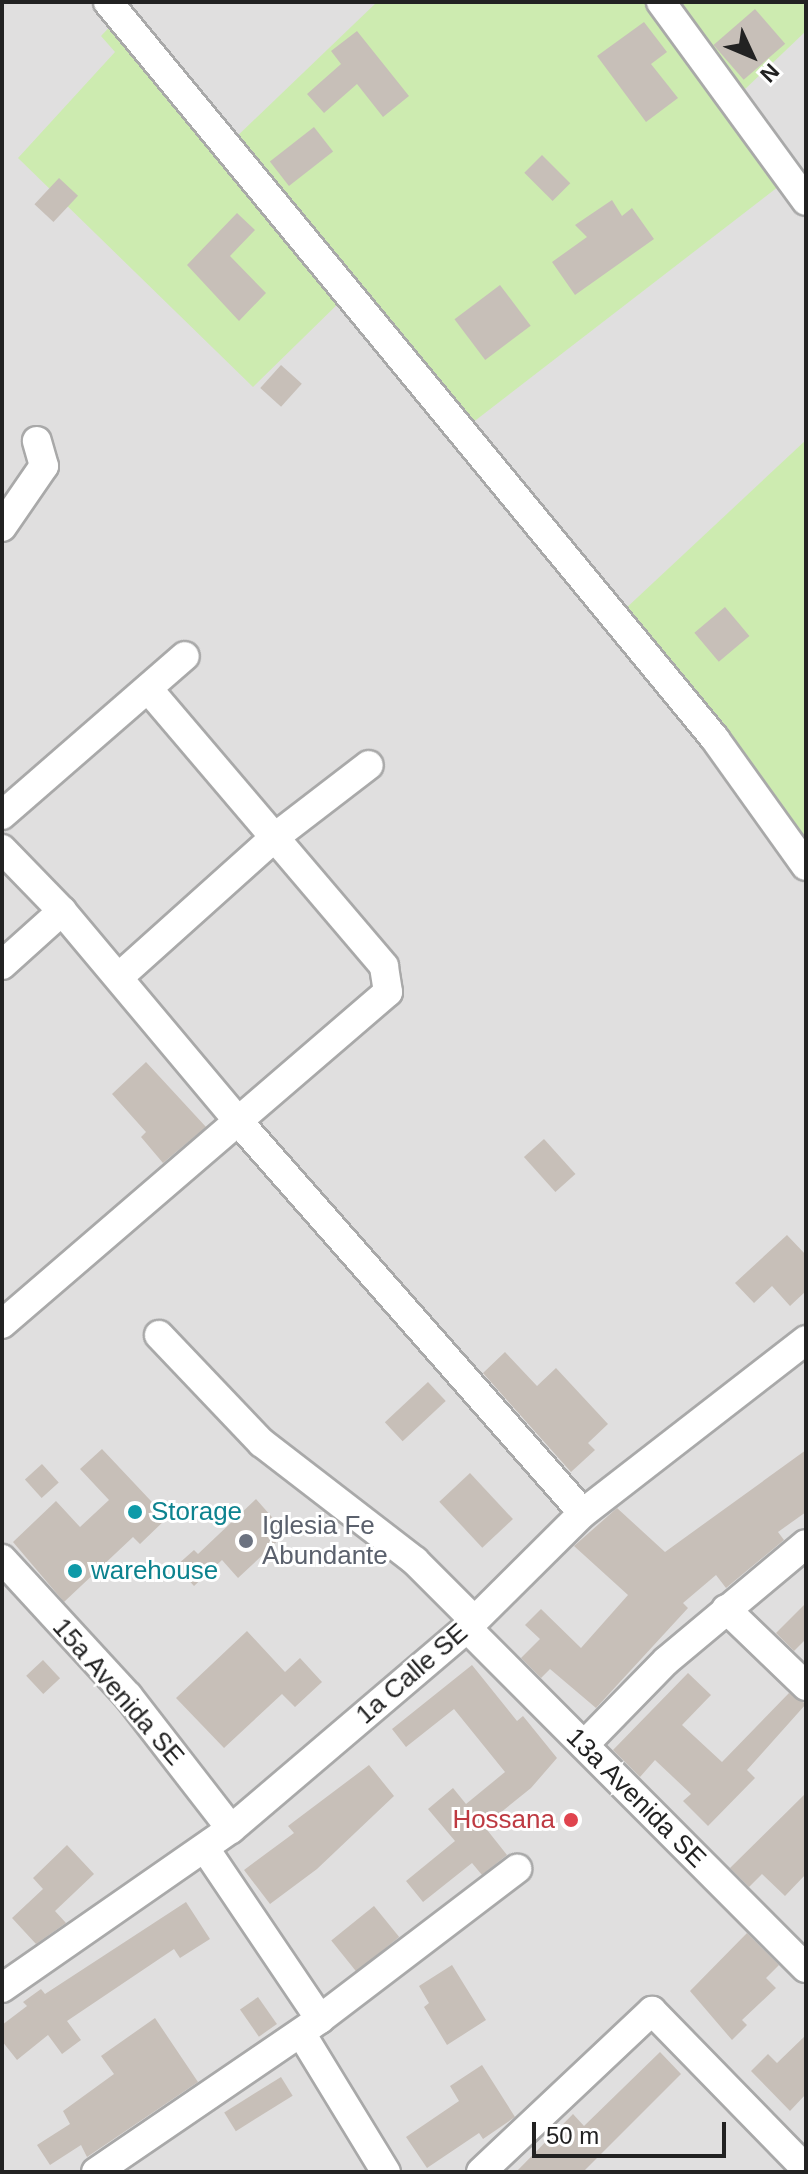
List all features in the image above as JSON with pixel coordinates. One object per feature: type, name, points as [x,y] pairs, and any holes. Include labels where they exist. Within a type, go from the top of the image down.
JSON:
[{"type":"street","points":[[108,2],[715,739],[806,866]]},
{"type":"street","points":[[661,2],[806,201]]},
{"type":"street","points":[[2,527],[44,466],[37,441]]},
{"type":"street","points":[[2,815],[185,656]]},
{"type":"street","points":[[2,1324],[388,992],[384,966],[148,689]]},
{"type":"street","points":[[119,977],[275,837],[369,765]]},
{"type":"street","points":[[2,849],[62,911],[238,1121],[583,1513]]},
{"type":"street","points":[[2,965],[62,911]]},
{"type":"street","name":"13a Avenida SE","points":[[159,1335],[262,1443],[415,1561],[584,1745],[806,1968]]},
{"type":"street","name":"1a Calle SE","points":[[2,1988],[206,1850],[470,1624],[583,1513],[806,1340]]},
{"type":"street","points":[[584,1745],[726,1609],[806,1544]]},
{"type":"street","name":"15a Avenida SE","points":[[2,1559],[128,1696],[231,1829]]},
{"type":"street","points":[[726,1609],[806,1686]]},
{"type":"street","points":[[206,1850],[310,2026],[386,2172]]},
{"type":"street","points":[[96,2172],[310,2026],[517,1869]]},
{"type":"street","points":[[481,2172],[652,2011],[806,2169]]},
{"type":"shaded area","points":[[2,2],[806,2],[806,2172],[2,2172]]},
{"type":"green space","points":[[377,2],[655,2],[787,180],[463,430],[230,143]]},
{"type":"green space","points":[[678,2],[806,2],[806,31],[742,92]]},
{"type":"green space","points":[[122,14],[346,296],[253,387],[18,158],[115,52],[101,36]]},
{"type":"green space","points":[[806,440],[806,852],[623,611]]},
{"type":"building","points":[[755,9],[785,44],[744,80],[713,45]]},
{"type":"building","points":[[644,22],[667,52],[651,64],[678,98],[646,122],[597,56]]},
{"type":"building","points":[[357,31],[409,96],[383,117],[357,84],[324,113],[307,94],[341,64],[331,51]]},
{"type":"building","points":[[314,127],[333,151],[289,186],[270,161]]},
{"type":"building","points":[[542,155],[570,183],[553,201],[524,173]]},
{"type":"building","points":[[59,178],[78,196],[53,222],[34,204]]},
{"type":"building","points":[[612,200],[622,216],[632,208],[654,239],[575,295],[552,262],[587,237],[575,225]]},
{"type":"building","points":[[237,213],[255,230],[230,256],[266,293],[239,321],[187,265]]},
{"type":"building","points":[[500,285],[531,326],[485,360],[454,319]]},
{"type":"building","points":[[281,365],[302,384],[281,407],[260,388]]},
{"type":"building","points":[[725,607],[749,636],[719,662],[694,633]]},
{"type":"building","points":[[146,1062],[206,1127],[163,1163],[141,1137],[146,1132],[112,1094]]},
{"type":"building","points":[[544,1139],[575,1174],[555,1192],[524,1157]]},
{"type":"building","points":[[787,1235],[806,1255],[806,1291],[790,1306],[772,1286],[754,1303],[735,1283]]},
{"type":"building","points":[[505,1352],[537,1386],[556,1368],[608,1424],[588,1443],[595,1450],[571,1472],[483,1373]]},
{"type":"building","points":[[428,1382],[446,1401],[403,1441],[385,1422]]},
{"type":"building","points":[[102,1449],[167,1518],[140,1544],[133,1537],[64,1602],[13,1542],[56,1501],[80,1527],[109,1500],[80,1469]]},
{"type":"building","points":[[806,1450],[806,1512],[778,1532],[784,1540],[726,1588],[716,1575],[683,1603],[688,1608],[596,1708],[550,1669],[541,1678],[521,1658],[540,1639],[525,1625],[541,1609],[581,1648],[628,1595],[574,1546],[617,1508],[665,1552]]},
{"type":"building","points":[[42,1464],[59,1483],[42,1498],[25,1479]]},
{"type":"building","points":[[470,1473],[513,1519],[482,1548],[439,1502]]},
{"type":"building","points":[[256,1499],[286,1533],[238,1578],[222,1560],[194,1586],[176,1566],[194,1550],[198,1554]]},
{"type":"building","points":[[806,1603],[806,1639],[794,1651],[776,1633]]},
{"type":"building","points":[[247,1631],[285,1672],[300,1658],[322,1682],[295,1707],[282,1694],[224,1748],[176,1698]]},
{"type":"building","points":[[43,1660],[60,1678],[43,1694],[26,1676]]},
{"type":"building","points":[[472,1665],[517,1721],[523,1716],[557,1758],[531,1788],[484,1826],[507,1855],[482,1875],[472,1863],[423,1902],[406,1881],[455,1841],[428,1809],[453,1788],[466,1804],[505,1772],[454,1709],[406,1747],[392,1729]]},
{"type":"building","points":[[688,1673],[711,1695],[682,1725],[722,1762],[789,1693],[806,1704],[747,1770],[755,1778],[708,1826],[683,1801],[691,1794],[655,1760],[640,1777],[613,1750]]},
{"type":"building","points":[[369,1765],[394,1796],[317,1869],[270,1904],[244,1870],[294,1833],[288,1826]]},
{"type":"building","points":[[806,1793],[806,1874],[785,1896],[762,1874],[749,1887],[730,1868]]},
{"type":"building","points":[[67,1845],[94,1874],[55,1911],[66,1923],[36,1944],[12,1918],[43,1889],[33,1878]]},
{"type":"building","points":[[186,1902],[210,1939],[180,1958],[174,1949],[67,2021],[81,2040],[62,2054],[48,2035],[17,2060],[2,2041],[2,2025],[27,2006],[23,2002],[41,1989],[45,1994]]},
{"type":"building","points":[[374,1906],[399,1937],[356,1972],[331,1941]]},
{"type":"building","points":[[747,1933],[779,1965],[766,1978],[776,1988],[742,2020],[747,2025],[732,2040],[690,1991]]},
{"type":"building","points":[[452,1965],[486,2020],[447,2045],[424,2007],[429,2003],[419,1986]]},
{"type":"building","points":[[258,1997],[277,2024],[259,2037],[240,2010]]},
{"type":"building","points":[[155,2018],[198,2082],[87,2157],[81,2145],[50,2165],[37,2145],[70,2124],[63,2111],[114,2074],[101,2056]]},
{"type":"building","points":[[806,2035],[806,2094],[790,2111],[751,2071],[768,2054],[777,2063]]},
{"type":"building","points":[[660,2052],[681,2074],[583,2172],[516,2172],[573,2114],[584,2126]]},
{"type":"building","points":[[482,2065],[515,2117],[483,2139],[479,2133],[427,2168],[406,2137],[459,2101],[450,2086]]},
{"type":"building","points":[[281,2077],[293,2096],[236,2131],[224,2113]]},
{"type":"place","name":"Storage","points":[[135,1512]]},
{"type":"place","name":"Iglesia Fe Abundante","points":[[246,1541]]},
{"type":"place","name":"warehouse","points":[[75,1571]]},
{"type":"place","name":"Hossana","points":[[571,1820]]}]
